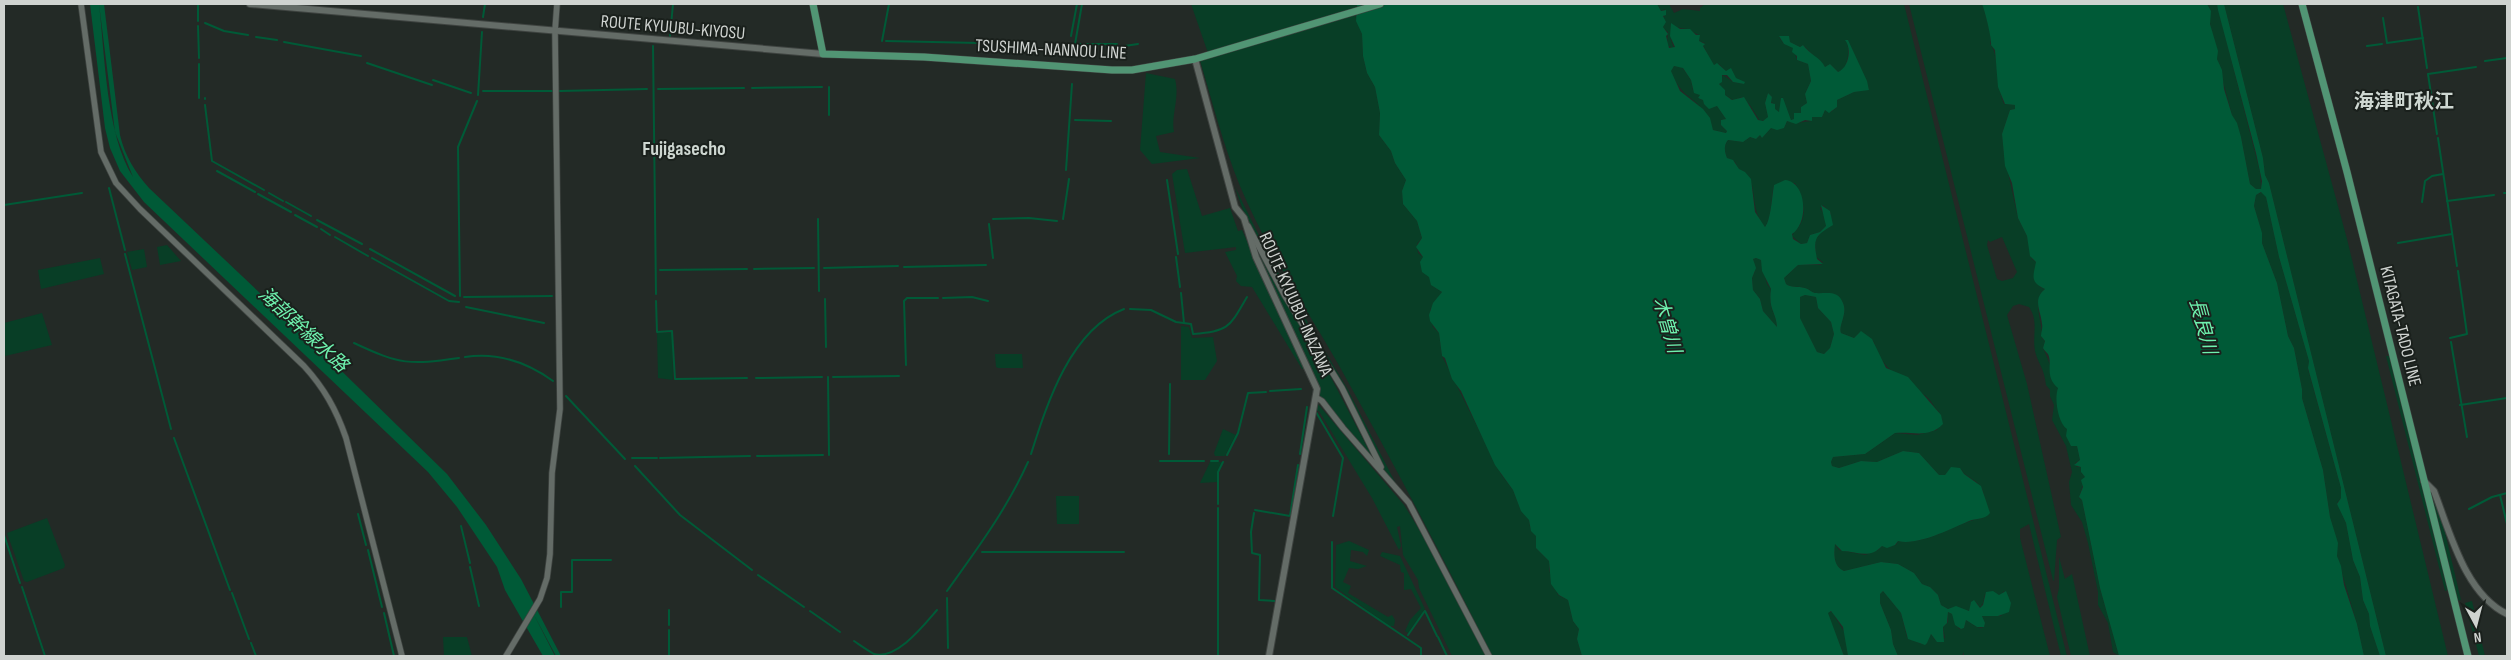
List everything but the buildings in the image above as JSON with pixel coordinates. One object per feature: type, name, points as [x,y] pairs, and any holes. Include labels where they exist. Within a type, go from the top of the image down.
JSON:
[{"type":"main road","name":"ROUTE KYUUBU-KIYOSU","points":[[250,4],[823,54]]},
{"type":"main road","points":[[813,4],[823,54]]},
{"type":"main road","name":"TSUSHIMA-NANNOU LINE","points":[[823,54],[924,57],[1112,70],[1151,68],[1195,59],[1380,4]]},
{"type":"main road","name":"KITAGATA-TADO LINE","points":[[2302,4],[2347,172],[2468,656]]},
{"type":"main road","name":"ROUTE KYUUBU-INAZAWA","points":[[1195,59],[1234,207],[1244,218],[1256,257],[1315,382],[1317,398],[1269,656]]},
{"type":"main road","points":[[2424,481],[2434,491],[2466,571],[2476,588],[2489,603],[2507,614]]},
{"type":"street","points":[[81,4],[101,152],[116,183],[140,209],[304,366],[326,392],[336,410],[346,438],[402,656]]},
{"type":"street","points":[[506,656],[540,599],[547,578],[550,554],[552,473],[560,409],[555,31],[557,4]]},
{"type":"street","points":[[1244,218],[1285,296],[1342,388],[1384,474]]},
{"type":"street","points":[[1317,398],[1322,401],[1343,428],[1409,503],[1489,656]]},
{"type":"shaded area","points":[[1191,4],[1357,4],[1355,15],[1362,34],[1363,56],[1367,73],[1375,87],[1380,113],[1379,135],[1391,151],[1395,163],[1406,180],[1402,191],[1403,204],[1417,221],[1422,238],[1417,244],[1418,253],[1423,257],[1434,287],[1442,292],[1430,310],[1433,327],[1439,333],[1442,356],[1501,474],[1513,490],[1519,505],[1529,520],[1530,527],[1536,536],[1536,548],[1549,561],[1549,570],[1558,595],[1568,600],[1573,621],[1579,629],[1577,639],[1582,656],[1492,656],[1436,545],[1377,435],[1337,362],[1273,254],[1250,209],[1228,155],[1199,57],[1208,53]]},
{"type":"shaded area","points":[[1657,4],[1669,4],[1674,13],[1683,9],[1700,11],[1700,8],[1705,4],[1904,4],[2067,656],[2061,656],[2029,524],[2020,529],[2020,538],[2050,656],[1964,656],[1964,652],[1962,656],[1898,656],[1893,644],[1891,630],[1880,603],[1880,594],[1883,591],[1901,613],[1907,637],[1921,644],[1931,634],[1935,640],[1945,638],[1943,627],[1948,622],[1948,612],[1952,614],[1959,629],[1964,628],[1966,620],[1982,628],[1985,624],[1982,616],[2001,616],[2011,603],[2004,591],[2001,595],[1985,594],[1980,608],[1977,603],[1971,603],[1969,611],[1954,607],[1948,609],[1941,605],[1938,595],[1930,587],[1922,584],[1914,573],[1898,564],[1881,562],[1844,571],[1836,563],[1835,544],[1839,550],[1865,555],[1878,550],[1882,546],[1896,545],[1898,541],[1909,542],[1931,537],[1962,524],[1983,518],[1984,507],[1984,496],[1981,487],[1964,474],[1961,469],[1950,469],[1945,475],[1939,475],[1919,453],[1903,451],[1877,462],[1861,461],[1839,468],[1832,466],[1833,457],[1865,454],[1895,433],[1917,435],[1937,430],[1939,412],[1927,397],[1888,367],[1877,352],[1874,342],[1859,333],[1854,338],[1841,333],[1844,307],[1837,296],[1834,294],[1815,293],[1805,288],[1786,284],[1784,278],[1798,265],[1821,265],[1823,262],[1816,257],[1815,240],[1824,229],[1831,226],[1831,213],[1823,205],[1820,208],[1825,216],[1826,226],[1820,232],[1810,235],[1807,243],[1801,244],[1792,236],[1801,223],[1804,212],[1795,183],[1774,185],[1770,213],[1765,227],[1756,211],[1750,179],[1739,170],[1735,162],[1727,158],[1725,147],[1728,140],[1743,142],[1750,137],[1756,139],[1760,135],[1762,138],[1771,128],[1784,128],[1787,121],[1796,123],[1812,121],[1812,117],[1822,117],[1825,110],[1831,112],[1837,107],[1837,100],[1854,92],[1869,89],[1847,39],[1847,59],[1843,70],[1838,72],[1830,64],[1825,67],[1803,45],[1800,47],[1790,42],[1788,36],[1779,37],[1784,44],[1793,47],[1797,60],[1808,64],[1811,81],[1805,94],[1807,103],[1801,107],[1801,113],[1794,113],[1794,119],[1791,120],[1782,97],[1780,113],[1775,110],[1774,104],[1771,102],[1772,97],[1768,93],[1765,103],[1768,117],[1766,120],[1760,121],[1750,105],[1742,97],[1733,100],[1725,95],[1719,84],[1723,75],[1733,82],[1744,84],[1733,76],[1732,70],[1726,71],[1719,64],[1713,65],[1703,45],[1705,43],[1699,41],[1699,35],[1687,29],[1674,27],[1671,40],[1674,49],[1667,45],[1668,32],[1663,28],[1665,9],[1661,11]]},
{"type":"shaded area","points":[[1909,4],[1983,5],[1990,31],[1990,44],[1995,53],[2004,104],[2015,105],[2015,109],[2010,110],[2002,134],[2004,154],[2018,218],[2027,236],[2032,259],[2036,262],[2040,287],[2045,289],[2041,294],[2038,306],[2042,338],[2045,341],[2043,348],[2058,388],[2057,404],[2066,426],[2068,440],[2070,444],[2077,446],[2080,460],[2075,463],[2077,467],[2081,467],[2081,472],[2085,477],[2079,498],[2082,500],[2100,588],[2119,656],[2113,652],[2108,623],[2098,605],[2098,592],[2082,522],[2071,505],[2069,482],[2072,472],[2066,446],[2052,420],[2054,405],[2035,351],[2034,318],[2029,307],[2019,304],[2013,306],[2007,315],[2027,384],[2061,537],[2057,540],[2053,580]],"holes":[[[2002,237],[2017,272],[2013,278],[2002,281],[1997,279],[1987,245],[1988,240],[1990,242]]]},
{"type":"shaded area","points":[[2207,4],[2217,4],[2260,172],[2261,189],[2256,189],[2250,184],[2241,137],[2232,115],[2217,59],[2217,50],[2209,21]]},
{"type":"shaded area","points":[[2224,4],[2283,4],[2347,239],[2448,656],[2386,656]]},
{"type":"shaded area","points":[[1674,49],[1678,49],[1680,52],[1674,55]]},
{"type":"shaded area","points":[[1674,66],[1682,67],[1691,80],[1693,90],[1701,95],[1698,98],[1704,100],[1704,104],[1711,108],[1717,106],[1726,119],[1721,120],[1721,125],[1727,131],[1726,133],[1713,130],[1702,108],[1682,91],[1670,69]]},
{"type":"shaded area","points":[[1146,73],[1175,79],[1174,132],[1156,136],[1160,152],[1200,158],[1152,164],[1140,150]]},
{"type":"shaded area","points":[[1187,169],[1202,216],[1230,208],[1238,231],[1242,230],[1304,368],[1302,369],[1252,287],[1241,286],[1236,281],[1237,276],[1225,252],[1236,250],[1236,247],[1185,253],[1172,174],[1177,170]]},
{"type":"shaded area","points":[[1235,187],[1273,264],[1348,390],[1396,484],[1386,474],[1330,363],[1287,294],[1246,219]]},
{"type":"shaded area","points":[[2262,192],[2266,197],[2279,257],[2309,361],[2308,369],[2341,488],[2341,498],[2337,503],[2346,523],[2353,560],[2360,577],[2363,600],[2369,614],[2370,626],[2380,656],[2364,656],[2357,624],[2337,556],[2336,539],[2330,517],[2323,470],[2302,398],[2294,348],[2288,336],[2277,283],[2262,243],[2254,206],[2256,195]]},
{"type":"shaded area","points":[[1250,235],[1326,368],[1373,458],[1317,393]]},
{"type":"shaded area","points":[[167,245],[181,261],[160,265],[157,247]]},
{"type":"shaded area","points":[[144,249],[147,267],[132,270],[127,252]]},
{"type":"shaded area","points":[[100,258],[104,274],[41,289],[38,270]]},
{"type":"shaded area","points":[[1753,259],[1761,260],[1767,284],[1771,289],[1771,306],[1777,327],[1763,311],[1760,299],[1753,290],[1752,278],[1755,271]]},
{"type":"shaded area","points":[[1805,295],[1816,297],[1818,308],[1831,322],[1834,334],[1830,348],[1824,354],[1817,352],[1800,319],[1800,297]]},
{"type":"shaded area","points":[[42,313],[52,345],[5,356],[4,323]]},
{"type":"shaded area","points":[[1181,326],[1189,327],[1192,338],[1213,337],[1217,361],[1205,380],[1181,380]]},
{"type":"shaded area","points":[[657,333],[672,333],[673,380],[658,378]]},
{"type":"shaded area","points":[[995,354],[1022,354],[1023,368],[996,367]]},
{"type":"shaded area","points":[[2386,356],[2390,356],[2448,590],[2445,591]]},
{"type":"shaded area","points":[[1317,403],[1404,505],[1430,547],[1486,656],[1452,656],[1419,588],[1418,580],[1403,555],[1400,526],[1397,527],[1401,546],[1399,550],[1372,498],[1319,411],[1314,412]]},
{"type":"shaded area","points":[[1223,429],[1236,435],[1225,456],[1215,456],[1214,453]]},
{"type":"shaded area","points":[[1210,462],[1223,462],[1217,472],[1217,482],[1200,483]]},
{"type":"shaded area","points":[[2430,493],[2443,524],[2461,600],[2457,601]]},
{"type":"shaded area","points":[[1056,496],[1079,496],[1079,524],[1057,524]]},
{"type":"shaded area","points":[[47,518],[65,565],[64,568],[27,582],[24,581],[7,533]]},
{"type":"shaded area","points":[[1349,541],[1369,550],[1367,556],[1363,552],[1351,550],[1350,561],[1367,566],[1358,569],[1349,568],[1343,582],[1351,586],[1348,593],[1388,617],[1392,615],[1395,620],[1394,626],[1389,626],[1335,587],[1336,545]]},
{"type":"shaded area","points":[[1382,552],[1400,556],[1425,609],[1408,633],[1405,631],[1410,620],[1421,608],[1411,589],[1404,590],[1404,573],[1401,572],[1400,565],[1380,556]]},
{"type":"shaded area","points":[[2059,557],[2065,579],[2072,574],[2090,656],[2071,656],[2057,597],[2059,588]]},
{"type":"shaded area","points":[[2472,601],[2485,656],[2479,656],[2465,603]]},
{"type":"shaded area","points":[[1828,612],[1832,612],[1845,633],[1848,656],[1844,656]]},
{"type":"shaded area","points":[[443,637],[467,637],[472,656],[444,656]]},
{"type":"water","points":[[90,4],[99,4],[104,4],[120,135],[128,157],[139,176],[149,188],[317,347],[447,474],[486,525],[521,579],[561,656],[556,656],[533,613],[555,656],[543,656],[505,590],[497,567],[457,507],[428,472],[144,202],[120,171],[110,148],[105,128]],"holes":[[[99,4],[114,128],[105,70]],[[116,135],[133,177],[124,159]]]},
{"type":"water","name":"木曽川","points":[[1357,4],[1657,4],[1661,11],[1666,10],[1666,15],[1663,16],[1666,22],[1663,27],[1668,34],[1666,36],[1669,48],[1675,47],[1670,36],[1671,23],[1680,29],[1690,29],[1696,35],[1700,35],[1699,41],[1705,44],[1703,46],[1714,65],[1717,63],[1726,71],[1731,68],[1736,78],[1745,82],[1744,84],[1733,82],[1727,75],[1722,75],[1722,82],[1719,84],[1725,90],[1725,95],[1732,100],[1744,97],[1758,120],[1763,121],[1768,117],[1765,103],[1768,93],[1772,97],[1771,103],[1775,104],[1775,109],[1779,112],[1781,98],[1783,98],[1791,120],[1794,119],[1794,113],[1801,113],[1801,107],[1807,103],[1805,94],[1811,81],[1808,64],[1797,60],[1797,56],[1792,52],[1793,48],[1784,44],[1779,36],[1789,36],[1790,42],[1800,47],[1803,45],[1825,67],[1830,64],[1838,72],[1842,70],[1847,62],[1849,53],[1845,40],[1848,40],[1867,81],[1869,90],[1854,92],[1837,100],[1837,107],[1829,113],[1825,110],[1822,117],[1812,117],[1812,121],[1805,120],[1796,124],[1787,121],[1784,128],[1777,130],[1771,128],[1762,138],[1760,135],[1756,139],[1750,137],[1743,142],[1728,140],[1725,147],[1726,156],[1733,160],[1739,169],[1745,172],[1751,179],[1755,212],[1765,227],[1770,214],[1774,185],[1785,180],[1792,182],[1798,188],[1803,204],[1801,221],[1792,234],[1793,239],[1801,244],[1807,243],[1810,235],[1820,232],[1826,226],[1821,205],[1830,211],[1833,225],[1819,235],[1815,246],[1817,259],[1823,264],[1798,265],[1784,278],[1786,284],[1805,288],[1815,293],[1831,293],[1838,296],[1844,307],[1841,333],[1854,338],[1861,331],[1872,339],[1886,368],[1908,377],[1941,415],[1943,424],[1937,429],[1926,433],[1895,433],[1865,454],[1833,457],[1832,466],[1839,468],[1861,461],[1877,462],[1903,451],[1919,453],[1939,475],[1945,475],[1951,467],[1960,468],[1964,474],[1981,486],[1990,513],[1986,517],[1969,521],[1934,536],[1915,541],[1898,541],[1895,545],[1887,548],[1882,546],[1868,554],[1842,551],[1835,544],[1836,563],[1844,571],[1881,562],[1898,564],[1914,573],[1922,584],[1930,587],[1938,595],[1941,605],[1948,609],[1956,606],[1969,611],[1971,602],[1974,600],[1980,608],[1983,605],[1986,592],[1993,591],[1999,595],[2006,591],[2011,603],[2009,612],[1998,616],[1982,616],[1985,623],[1984,627],[1977,627],[1966,620],[1964,628],[1961,629],[1955,625],[1952,614],[1948,612],[1947,623],[1943,627],[1944,642],[1937,642],[1931,634],[1925,645],[1908,639],[1901,613],[1883,591],[1880,594],[1880,603],[1891,630],[1893,644],[1898,656],[1848,656],[1843,627],[1831,611],[1828,613],[1844,656],[1582,656],[1577,639],[1579,629],[1573,621],[1568,600],[1559,595],[1551,584],[1549,561],[1536,548],[1536,536],[1531,531],[1529,520],[1521,511],[1513,490],[1495,465],[1461,391],[1452,379],[1445,358],[1442,356],[1439,333],[1430,321],[1429,315],[1433,303],[1442,292],[1431,285],[1429,277],[1422,272],[1420,262],[1423,257],[1416,247],[1422,238],[1417,221],[1403,204],[1402,191],[1406,180],[1395,163],[1391,151],[1379,135],[1380,113],[1375,87],[1367,73],[1363,56],[1362,34],[1356,21]],"holes":[[[1674,66],[1683,68],[1691,80],[1694,93],[1700,95],[1698,98],[1703,100],[1709,109],[1717,106],[1726,119],[1721,120],[1721,125],[1727,131],[1726,133],[1713,130],[1710,118],[1703,109],[1680,91],[1671,71]],[[1753,259],[1761,260],[1762,271],[1771,289],[1771,306],[1777,327],[1763,311],[1760,299],[1753,290],[1752,278],[1756,268]],[[1805,295],[1816,297],[1818,308],[1831,322],[1834,334],[1830,348],[1824,354],[1817,352],[1800,318],[1800,297]]]},
{"type":"water","name":"長良川","points":[[1982,4],[2207,4],[2211,11],[2210,24],[2218,51],[2217,59],[2222,70],[2224,89],[2241,137],[2250,184],[2256,189],[2261,189],[2262,181],[2256,153],[2218,10],[2217,4],[2224,4],[2386,656],[2380,656],[2370,626],[2369,614],[2363,600],[2360,577],[2353,560],[2346,523],[2337,504],[2341,498],[2341,488],[2308,368],[2309,361],[2279,257],[2266,197],[2261,192],[2256,195],[2254,206],[2262,233],[2262,243],[2277,283],[2288,336],[2294,348],[2302,398],[2323,470],[2330,517],[2338,543],[2337,556],[2357,624],[2364,656],[2119,656],[2100,588],[2082,500],[2079,497],[2083,487],[2081,480],[2085,477],[2081,472],[2081,467],[2074,465],[2080,460],[2077,446],[2071,446],[2066,436],[2067,429],[2061,421],[2056,398],[2058,388],[2051,379],[2048,354],[2043,348],[2045,341],[2041,336],[2042,326],[2038,301],[2045,289],[2037,284],[2034,278],[2036,262],[2030,256],[2027,236],[2018,218],[2012,183],[2005,166],[2002,134],[2010,110],[2015,109],[2015,105],[2005,104],[1998,87],[1995,50],[1991,45]]},
{"type":"waterway","points":[[483,17],[485,4]]},
{"type":"waterway","points":[[670,36],[673,4]]},
{"type":"waterway","points":[[882,41],[889,4]]},
{"type":"waterway","points":[[1071,36],[1077,4]]},
{"type":"waterway","points":[[1082,4],[1075,44],[1117,44]]},
{"type":"waterway","points":[[198,5],[198,21]]},
{"type":"waterway","points":[[2418,7],[2427,68]]},
{"type":"waterway","points":[[2383,18],[2387,43],[2423,38]]},
{"type":"waterway","points":[[205,23],[224,31],[248,35]]},
{"type":"waterway","points":[[198,26],[199,58]]},
{"type":"waterway","points":[[478,95],[482,32]]},
{"type":"waterway","points":[[256,37],[277,40]]},
{"type":"waterway","points":[[886,41],[979,43]]},
{"type":"waterway","points":[[284,42],[361,56]]},
{"type":"waterway","points":[[1118,47],[1138,44]]},
{"type":"waterway","points":[[2367,46],[2382,44]]},
{"type":"waterway","points":[[653,46],[656,294]]},
{"type":"waterway","points":[[2485,61],[2507,58]]},
{"type":"waterway","points":[[367,63],[432,85]]},
{"type":"waterway","points":[[199,64],[199,98]]},
{"type":"waterway","points":[[2437,134],[2428,74],[2476,67]]},
{"type":"waterway","points":[[433,80],[471,93]]},
{"type":"waterway","points":[[1066,170],[1072,84]]},
{"type":"waterway","points":[[752,88],[822,87]]},
{"type":"waterway","points":[[829,87],[829,115]]},
{"type":"waterway","points":[[658,89],[744,88]]},
{"type":"waterway","points":[[560,91],[647,89]]},
{"type":"waterway","points":[[483,91],[552,91]]},
{"type":"waterway","points":[[460,296],[458,147],[477,101]]},
{"type":"waterway","points":[[205,105],[212,161],[264,190]]},
{"type":"waterway","points":[[1075,120],[1111,121]]},
{"type":"waterway","points":[[2438,138],[2457,266]]},
{"type":"waterway","points":[[217,171],[255,192]]},
{"type":"waterway","points":[[2422,202],[2425,181],[2432,176],[2443,174]]},
{"type":"waterway","points":[[1063,219],[1069,179]]},
{"type":"waterway","points":[[1167,180],[1178,254]]},
{"type":"waterway","points":[[109,188],[125,250]]},
{"type":"waterway","points":[[4,205],[82,193]]},
{"type":"waterway","points":[[269,193],[283,201]]},
{"type":"waterway","points":[[258,194],[291,212]]},
{"type":"waterway","points":[[2447,201],[2494,195]]},
{"type":"waterway","points":[[286,202],[311,216]]},
{"type":"waterway","points":[[295,215],[317,227]]},
{"type":"waterway","points":[[993,219],[1029,218],[1057,221]]},
{"type":"waterway","points":[[818,219],[819,291]]},
{"type":"waterway","points":[[317,220],[362,244]]},
{"type":"waterway","points":[[989,224],[993,258]]},
{"type":"waterway","points":[[321,229],[330,235]]},
{"type":"waterway","points":[[2398,243],[2452,234]]},
{"type":"waterway","points":[[335,237],[368,256]]},
{"type":"waterway","points":[[370,249],[455,296]]},
{"type":"waterway","points":[[125,254],[171,429]]},
{"type":"waterway","points":[[1176,257],[1180,287]]},
{"type":"waterway","points":[[372,258],[449,301],[459,302]]},
{"type":"waterway","points":[[904,267],[986,265]]},
{"type":"waterway","points":[[824,268],[898,266]]},
{"type":"waterway","points":[[754,269],[814,268]]},
{"type":"waterway","points":[[660,270],[747,269]]},
{"type":"waterway","points":[[2450,338],[2467,334],[2458,271]]},
{"type":"waterway","points":[[1181,293],[1184,323]]},
{"type":"waterway","points":[[464,297],[552,296]]},
{"type":"waterway","points":[[943,298],[972,297],[988,301]]},
{"type":"waterway","points":[[1130,309],[1151,310],[1176,322],[1191,324],[1193,334],[1205,333],[1227,326],[1247,297]]},
{"type":"waterway","points":[[906,365],[904,301],[907,298],[938,298]]},
{"type":"waterway","points":[[825,299],[826,347]]},
{"type":"waterway","points":[[656,301],[657,332],[672,331],[675,379],[747,378]]},
{"type":"waterway","points":[[466,307],[544,323]]},
{"type":"waterway","points":[[1031,454],[1053,392],[1075,351],[1089,333],[1105,319],[1124,309]]},
{"type":"waterway","points":[[2451,342],[2467,437]]},
{"type":"waterway","points":[[354,343],[383,356],[405,361],[428,362],[459,358]]},
{"type":"waterway","points":[[465,357],[489,356],[512,360],[533,369],[553,381]]},
{"type":"waterway","points":[[833,377],[899,376]]},
{"type":"waterway","points":[[756,378],[822,377]]},
{"type":"waterway","points":[[828,377],[829,455]]},
{"type":"waterway","points":[[1169,454],[1170,384]]},
{"type":"waterway","points":[[1270,391],[1301,389]]},
{"type":"waterway","points":[[1227,455],[1238,433],[1248,393],[1266,392]]},
{"type":"waterway","points":[[566,396],[625,459]]},
{"type":"waterway","points":[[2460,405],[2507,398]]},
{"type":"waterway","points":[[1300,454],[1307,407]]},
{"type":"waterway","points":[[1316,412],[1343,458],[1333,516]]},
{"type":"waterway","points":[[174,438],[230,590]]},
{"type":"waterway","points":[[757,456],[823,455]]},
{"type":"waterway","points":[[660,458],[750,456]]},
{"type":"waterway","points":[[632,458],[657,458]]},
{"type":"waterway","points":[[1160,461],[1204,461]]},
{"type":"waterway","points":[[1211,461],[1218,461]]},
{"type":"waterway","points":[[947,591],[1001,512],[1028,462]]},
{"type":"waterway","points":[[1218,504],[1218,472],[1223,462]]},
{"type":"waterway","points":[[1255,510],[1290,516],[1298,465]]},
{"type":"waterway","points":[[635,466],[680,515],[752,570]]},
{"type":"waterway","points":[[2469,509],[2492,497],[2507,493]]},
{"type":"waterway","points":[[2500,495],[2507,524]]},
{"type":"waterway","points":[[1218,508],[1218,656]]},
{"type":"waterway","points":[[1254,513],[1251,532],[1252,553],[1260,555],[1259,600],[1275,601]]},
{"type":"waterway","points":[[358,514],[366,545]]},
{"type":"waterway","points":[[461,526],[470,563]]},
{"type":"waterway","points":[[4,535],[20,583]]},
{"type":"waterway","points":[[1332,542],[1332,588],[1421,648],[1421,656]]},
{"type":"waterway","points":[[368,550],[382,607]]},
{"type":"waterway","points":[[982,552],[1124,552]]},
{"type":"waterway","points":[[561,607],[561,592],[572,592],[572,560],[611,560]]},
{"type":"waterway","points":[[470,567],[479,606]]},
{"type":"waterway","points":[[758,575],[804,607]]},
{"type":"waterway","points":[[22,587],[45,656]]},
{"type":"waterway","points":[[232,593],[249,639]]},
{"type":"waterway","points":[[947,598],[948,648]]},
{"type":"waterway","points":[[669,610],[669,625]]},
{"type":"waterway","points":[[854,641],[874,654],[892,652],[909,640],[937,610]]},
{"type":"waterway","points":[[810,611],[840,632]]},
{"type":"waterway","points":[[1425,611],[1437,636]]},
{"type":"waterway","points":[[1408,635],[1424,612]]},
{"type":"waterway","points":[[384,613],[394,656]]},
{"type":"waterway","points":[[669,630],[669,656]]},
{"type":"waterway","points":[[1438,637],[1447,656]]},
{"type":"waterway","points":[[251,643],[256,656]]},
{"type":"district","name":"海津町秋江","points":[[2404,101]]},
{"type":"district","name":"Fujigasecho","points":[[684,148]]},
{"type":"water label","name":"海部幹線水路","points":[[304,329]]}]
